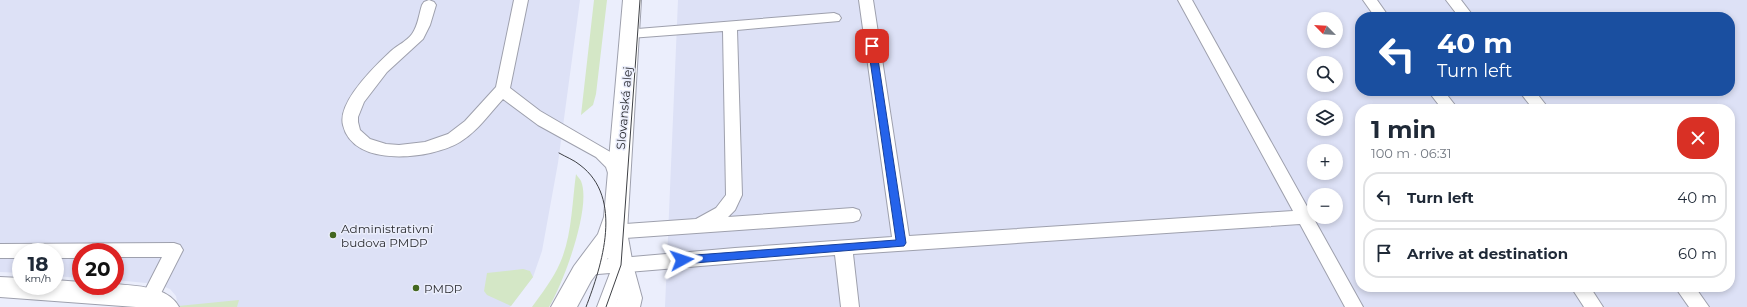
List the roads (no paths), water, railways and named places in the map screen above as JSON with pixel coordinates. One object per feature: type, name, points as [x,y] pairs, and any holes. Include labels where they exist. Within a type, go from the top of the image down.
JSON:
[{"type":"main road","name":"Slovanská alej","points":[[627,307],[630,298],[621,265],[614,227],[632,0]]},
{"type":"main road","name":"Slovanská alej","points":[[564,307],[586,268],[604,247],[614,227]]},
{"type":"main road","points":[[0,287],[34,299],[133,296],[158,303]]},
{"type":"lane","points":[[429,5],[418,36],[384,66],[360,96],[350,117],[350,125],[353,132],[359,139],[384,150],[403,151],[425,149],[464,133],[474,123],[502,89],[521,0]]},
{"type":"lane","points":[[866,0],[901,243]]},
{"type":"lane","points":[[1185,0],[1354,307]]},
{"type":"lane","points":[[1370,0],[1378,12]]},
{"type":"lane","points":[[1453,0],[1463,12]]},
{"type":"lane","points":[[630,33],[834,18]]},
{"type":"lane","points":[[692,227],[722,213],[730,204],[734,195],[730,26]]},
{"type":"lane","points":[[502,89],[523,108],[601,153],[610,160],[618,181]]},
{"type":"lane","points":[[1440,96],[1446,104]]},
{"type":"lane","points":[[1530,96],[1537,104]]},
{"type":"lane","points":[[614,227],[692,227],[853,215]]},
{"type":"lane","points":[[586,268],[843,247],[1304,217]]},
{"type":"lane","points":[[843,247],[850,307]]},
{"type":"lane","points":[[0,251],[174,250],[158,303]]},
{"type":"lane","points":[[606,307],[621,265]]},
{"type":"lane","points":[[1584,292],[1594,307]]},
{"type":"lane","points":[[1688,292],[1700,307]]},
{"type":"tram line","points":[[606,307],[621,265],[640,0]]},
{"type":"tram line","points":[[559,153],[578,163],[594,179],[602,195],[606,233],[598,272],[586,307]]},
{"type":"place","name":"Administrativní budova PMDP","points":[[333,235]]},
{"type":"place","name":"PMDP","points":[[416,288]]}]
